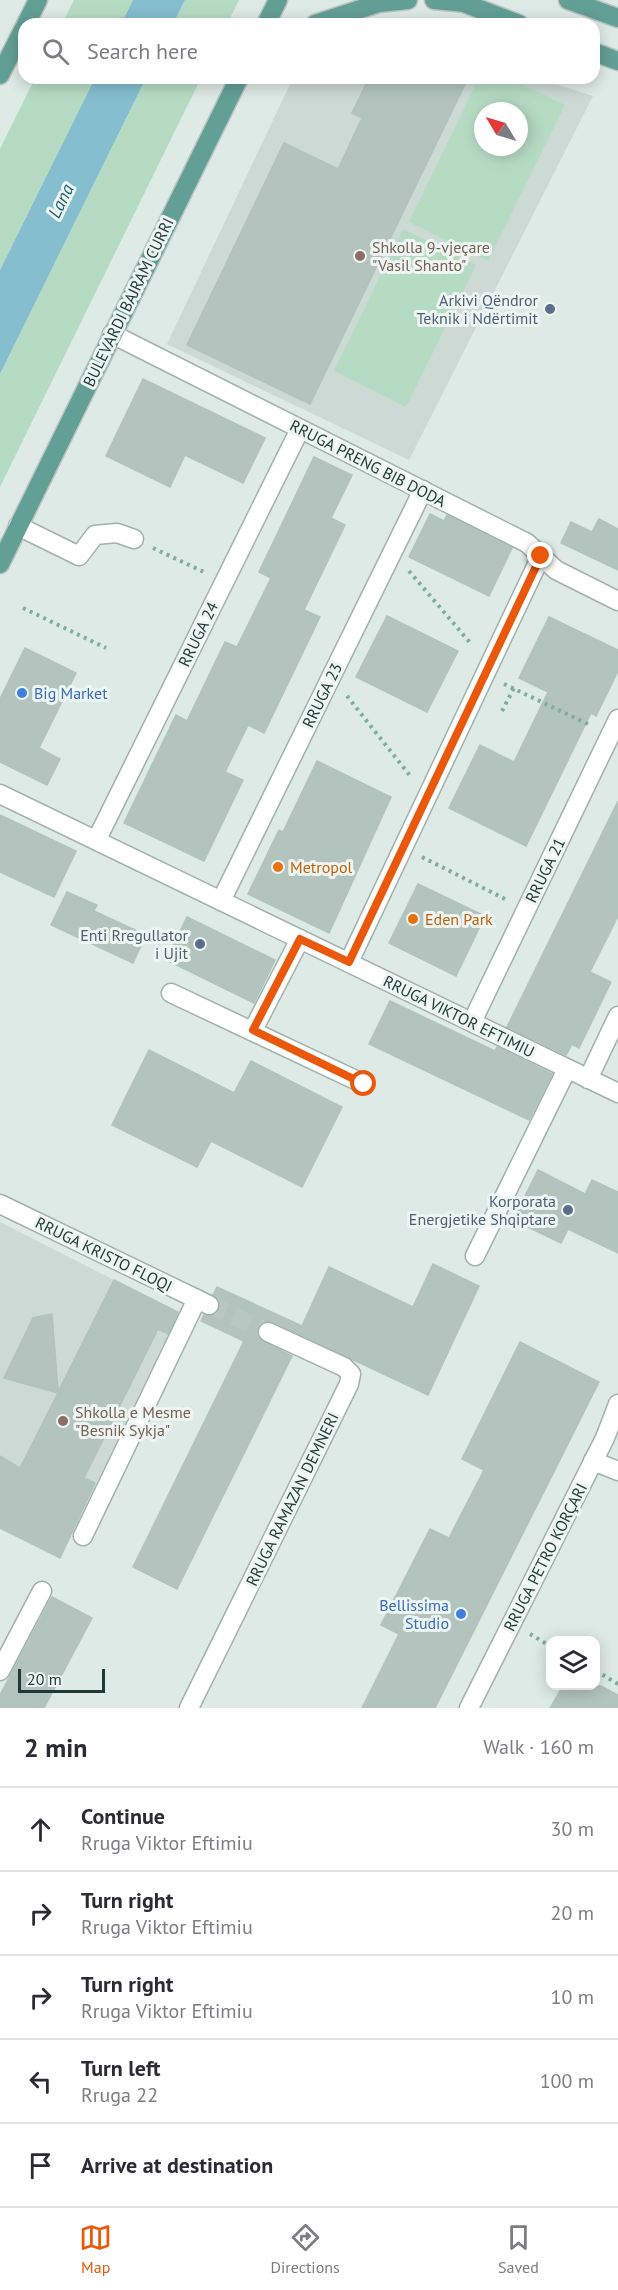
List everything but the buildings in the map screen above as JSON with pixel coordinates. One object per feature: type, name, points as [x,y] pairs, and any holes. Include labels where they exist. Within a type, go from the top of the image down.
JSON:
[{"type":"main road","points":[[29,18],[38,0]]},
{"type":"main road","points":[[269,18],[278,0]]},
{"type":"main road","points":[[333,18],[379,3],[408,0]]},
{"type":"main road","points":[[434,0],[461,2],[503,18]]},
{"type":"main road","points":[[568,0],[618,18]]},
{"type":"main road","points":[[0,75],[18,40]]},
{"type":"main road","points":[[600,54],[618,61]]},
{"type":"main road","name":"BULEVARDI BAJRAM CURRI","points":[[0,564],[236,84]]},
{"type":"main road","points":[[230,97],[244,84]]},
{"type":"street","name":"RRUGA PRENG BIB DODA","points":[[112,334],[527,543],[556,570],[618,601]]},
{"type":"street","name":"RRUGA 24","points":[[97,839],[300,429]]},
{"type":"street","name":"RRUGA 23","points":[[221,901],[423,490]]},
{"type":"street","points":[[18,526],[80,556],[95,535],[117,533],[134,539]]},
{"type":"street","points":[[349,962],[541,556]]},
{"type":"street","name":"RRUGA 21","points":[[472,1022],[614,727]]},
{"type":"street","name":"RRUGA VIKTOR EFTIMIU","points":[[0,794],[618,1093]]},
{"type":"street","points":[[253,1030],[300,939]]},
{"type":"street","points":[[171,993],[364,1084]]},
{"type":"street","points":[[588,1079],[618,1016]]},
{"type":"street","points":[[475,1256],[567,1069]]},
{"type":"street","name":"RRUGA KRISTO FLOQI","points":[[0,1204],[203,1302],[83,1536]]},
{"type":"street","name":"RRUGA RAMAZAN DEMNERI","points":[[189,1708],[350,1384],[351,1374],[344,1367],[268,1332]]},
{"type":"street","name":"RRUGA PETRO KORÇARI","points":[[469,1708],[593,1461],[618,1404]]},
{"type":"street","points":[[593,1461],[618,1471]]},
{"type":"street","points":[[0,1671],[42,1591]]},
{"type":"path","points":[[134,539],[224,581]]},
{"type":"path","points":[[393,552],[487,670],[514,688],[614,727]]},
{"type":"path","points":[[23,608],[106,648]]},
{"type":"path","points":[[331,676],[427,797]]},
{"type":"path","points":[[502,711],[514,688]]},
{"type":"path","points":[[403,848],[526,910]]},
{"type":"path","points":[[600,1673],[618,1684]]},
{"type":"shaded area","name":"Shkolla 9-vjeçare \"Vasil Shanto\"","points":[[290,84],[556,84],[593,96],[409,460],[167,344]]},
{"type":"shaded area","name":"Shkolla e Mesme \"Besnik Sykja\"","points":[[0,1222],[179,1313],[60,1558],[0,1529]]},
{"type":"green space","points":[[74,0],[133,0],[124,18],[65,18]]},
{"type":"green space","points":[[185,0],[239,0],[230,18],[176,18]]},
{"type":"green space","points":[[32,84],[92,84],[0,270],[0,149]]},
{"type":"green space","points":[[143,84],[198,84],[0,487],[0,374]]},
{"type":"green space","points":[[476,84],[522,84],[565,105],[488,261],[409,222]]},
{"type":"green space","points":[[403,229],[476,265],[406,407],[334,371]]},
{"type":"water","points":[[133,0],[185,0],[176,18],[124,18]]},
{"type":"water","name":"Lana","points":[[92,84],[143,84],[0,374],[0,270]]},
{"type":"tunnel","points":[[209,1305],[268,1332]]},
{"type":"place","name":"Shkolla 9-vjeçare \"Vasil Shanto\"","points":[[360,256]]},
{"type":"place","name":"Arkivi Qëndror Teknik i Ndërtimit","points":[[550,309]]},
{"type":"place","name":"Big Market","points":[[22,693]]},
{"type":"place","name":"Metropol","points":[[278,867]]},
{"type":"place","name":"Eden Park","points":[[413,919]]},
{"type":"place","name":"Enti Rregullator i Ujit","points":[[200,944]]},
{"type":"place","name":"Korporata Energjetike Shqiptare","points":[[568,1210]]},
{"type":"place","name":"Shkolla e Mesme \"Besnik Sykja\"","points":[[63,1421]]},
{"type":"place","name":"Bellissima Studio","points":[[461,1614]]},
{"type":"route","points":[[364,1084],[253,1030],[300,939],[349,962],[541,556]]}]
